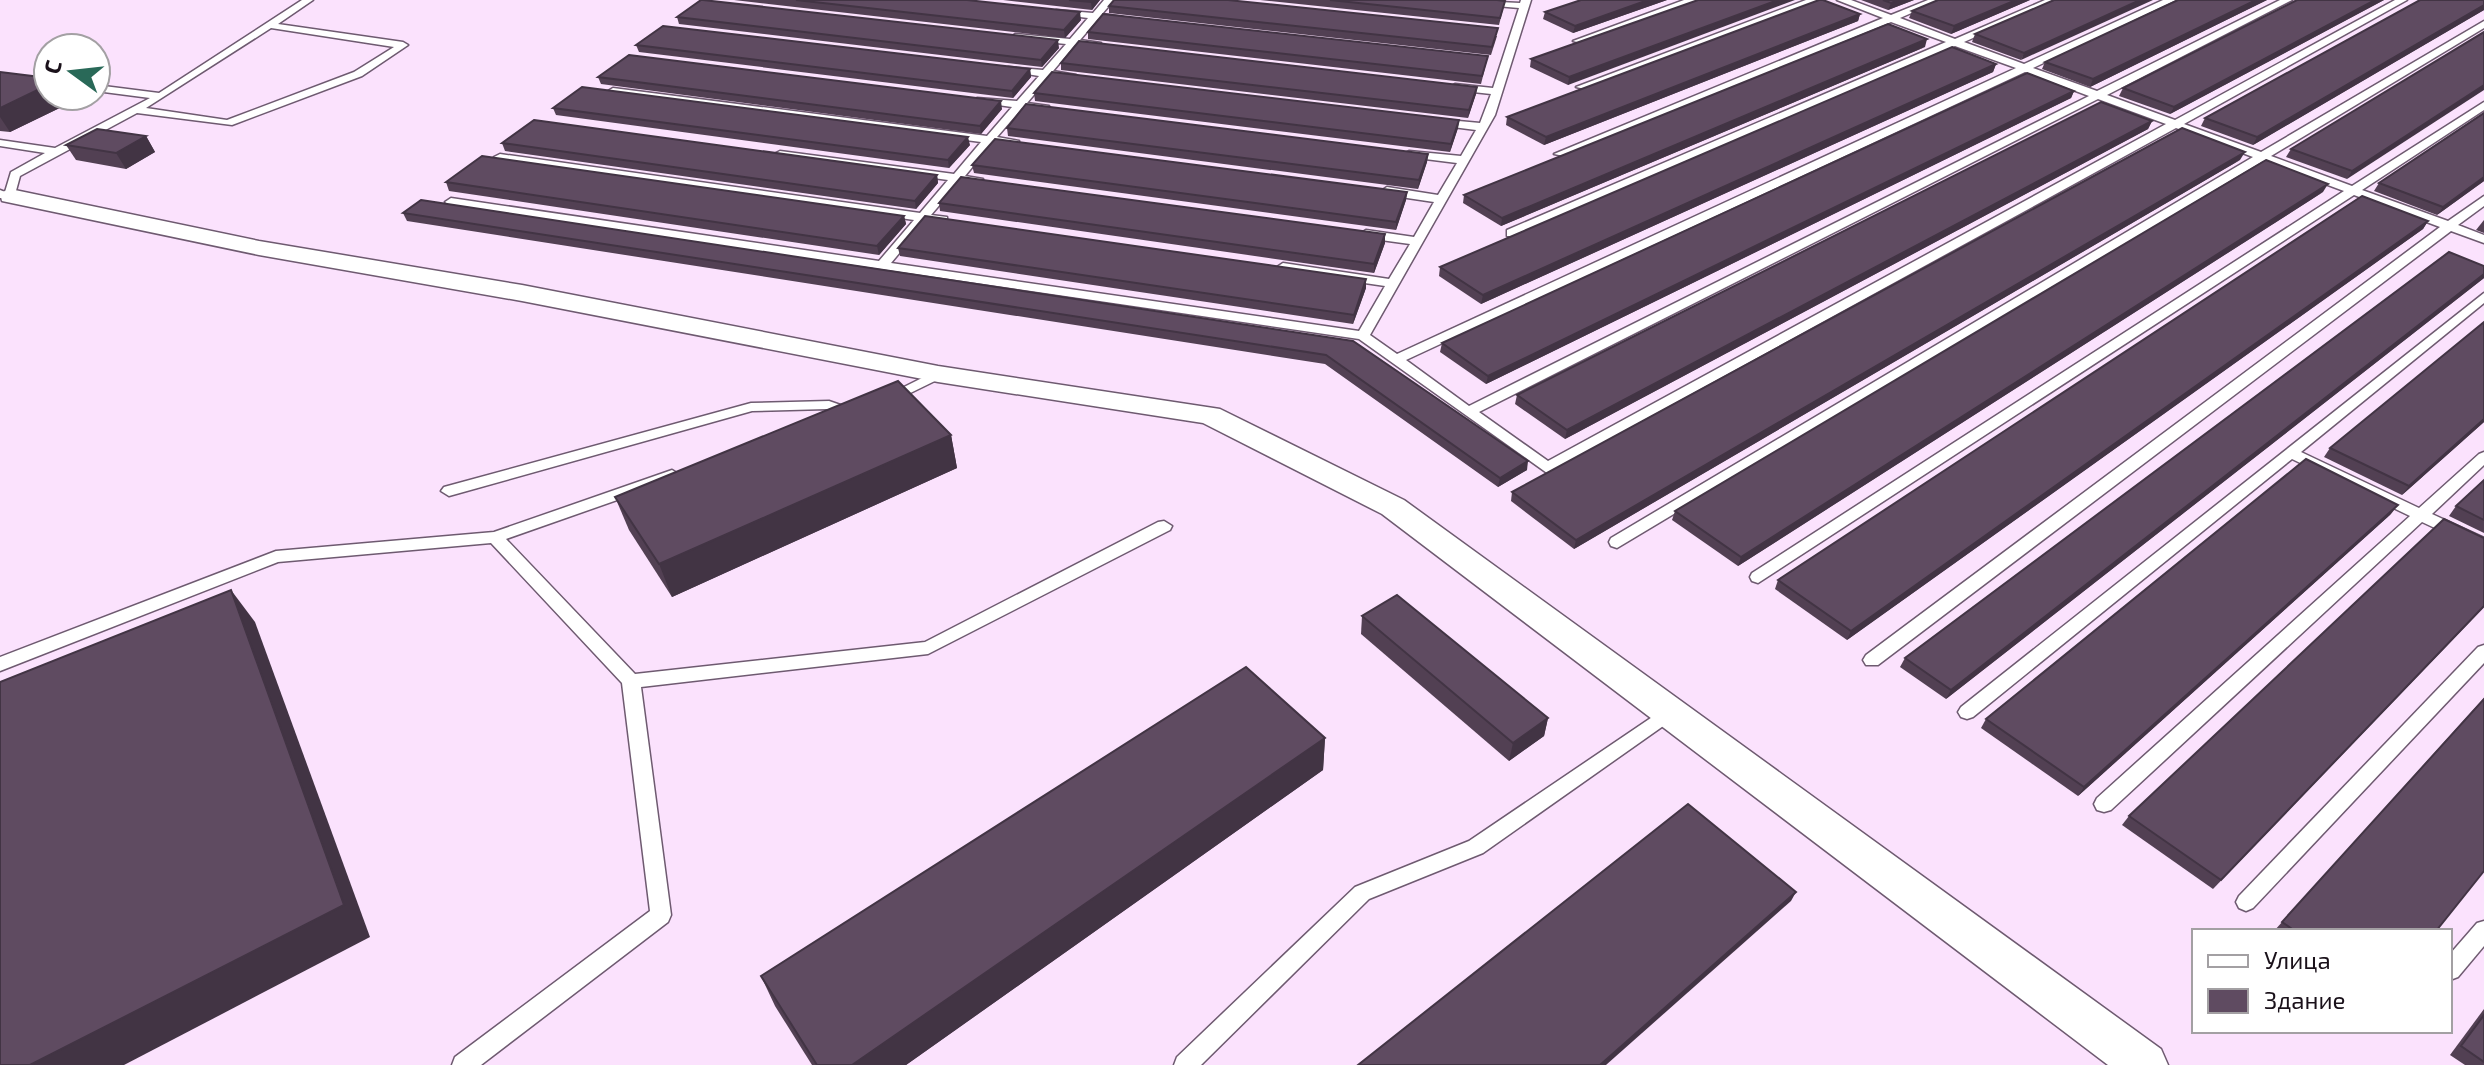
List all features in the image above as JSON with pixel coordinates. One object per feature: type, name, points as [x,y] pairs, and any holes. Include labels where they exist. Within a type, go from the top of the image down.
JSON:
[{"type":"street","points":[[5,195],[259,248],[522,293],[938,374],[1210,415],[1393,507],[2145,1065]]},
{"type":"lane","points":[[5,195],[15,174],[161,96],[308,0]]},
{"type":"lane","points":[[882,265],[1109,0]]},
{"type":"lane","points":[[1363,336],[1483,127],[1525,3],[1462,0]]},
{"type":"lane","points":[[1578,41],[1693,0]]},
{"type":"lane","points":[[1581,87],[1815,0]]},
{"type":"lane","points":[[1842,0],[2023,70],[2484,239]]},
{"type":"lane","points":[[1560,154],[1936,0]]},
{"type":"lane","points":[[1511,233],[2053,0]]},
{"type":"lane","points":[[1396,360],[2171,0]]},
{"type":"lane","points":[[1468,412],[2287,0]]},
{"type":"lane","points":[[451,202],[1363,336],[1547,468],[2402,0]]},
{"type":"lane","points":[[1052,11],[1127,20]]},
{"type":"lane","points":[[1617,542],[2484,24]]},
{"type":"lane","points":[[137,110],[228,123],[358,74],[403,45],[269,25]]},
{"type":"lane","points":[[1500,30],[1516,32]]},
{"type":"lane","points":[[1011,35],[1105,46]]},
{"type":"lane","points":[[1491,59],[1507,60]]},
{"type":"lane","points":[[1000,68],[1078,77]]},
{"type":"lane","points":[[1450,86],[1497,91]]},
{"type":"lane","points":[[598,89],[1021,143]]},
{"type":"lane","points":[[112,90],[161,96]]},
{"type":"lane","points":[[972,99],[1051,109]]},
{"type":"lane","points":[[1758,577],[2484,105]]},
{"type":"lane","points":[[1420,120],[1483,127]]},
{"type":"lane","points":[[0,143],[57,152]]},
{"type":"lane","points":[[768,152],[989,182]]},
{"type":"lane","points":[[1400,152],[1463,160]]},
{"type":"lane","points":[[500,157],[954,222]]},
{"type":"lane","points":[[1379,190],[1441,199]]},
{"type":"lane","points":[[1872,660],[2484,200]]},
{"type":"lane","points":[[1353,232],[1416,241]]},
{"type":"lane","points":[[1267,265],[1392,283]]},
{"type":"lane","points":[[1967,712],[2484,297]]},
{"type":"lane","points":[[821,424],[863,409],[938,374]]},
{"type":"lane","points":[[449,491],[751,407],[829,405],[863,409]]},
{"type":"lane","points":[[2291,453],[2484,545]]},
{"type":"lane","points":[[2104,804],[2484,457]]},
{"type":"lane","points":[[0,664],[276,557],[495,537],[687,470]]},
{"type":"lane","points":[[631,681],[928,648],[1164,526]]},
{"type":"lane","points":[[463,1065],[661,915],[631,681],[495,537]]},
{"type":"lane","points":[[2246,902],[2484,652]]},
{"type":"lane","points":[[1185,1065],[1362,893],[1476,847],[1670,712]]},
{"type":"lane","points":[[2452,968],[2484,930]]},
{"type":"building","points":[[701,0],[1058,40],[1041,60],[677,17]]},
{"type":"building","points":[[796,0],[967,0],[1080,12],[1064,30]]},
{"type":"building","points":[[1114,0],[1228,0],[1498,28],[1492,47],[1109,6]]},
{"type":"building","points":[[1330,0],[1497,0],[1505,1],[1500,18]]},
{"type":"building","points":[[1581,0],[1648,0],[1575,26],[1545,12]]},
{"type":"building","points":[[1698,0],[1778,0],[1569,77],[1531,59]]},
{"type":"building","points":[[1819,0],[1860,14],[1546,137],[1507,117]]},
{"type":"building","points":[[1938,0],[2016,0],[1954,26],[1912,11]]},
{"type":"building","points":[[2054,0],[2140,0],[2024,53],[1975,34]]},
{"type":"building","points":[[2178,0],[2256,0],[2093,79],[2045,62]]},
{"type":"building","points":[[2297,0],[2375,0],[2174,107],[2123,88]]},
{"type":"building","points":[[2420,0],[2484,0],[2484,5],[2257,137],[2205,118]]},
{"type":"building","points":[[1103,14],[1488,56],[1482,76],[1088,32]]},
{"type":"building","points":[[1888,24],[1927,39],[1502,218],[1464,195]]},
{"type":"building","points":[[663,26],[1030,69],[1012,91],[636,45]]},
{"type":"building","points":[[2484,32],[2484,85],[2352,171],[2291,149]]},
{"type":"building","points":[[1079,41],[1477,87],[1469,110],[1061,63]]},
{"type":"building","points":[[1952,47],[1996,64],[1483,295],[1440,267]]},
{"type":"building","points":[[629,55],[1001,101],[980,126],[598,77]]},
{"type":"building","points":[[0,72],[32,76],[32,93],[0,108]]},
{"type":"building","points":[[1052,72],[1459,120],[1451,144],[1034,93]]},
{"type":"building","points":[[2027,73],[2074,91],[1488,376],[1442,343]]},
{"type":"building","points":[[582,87],[968,137],[948,160],[553,108]]},
{"type":"building","points":[[2101,102],[2152,121],[1567,430],[1517,395]]},
{"type":"building","points":[[1026,104],[1428,154],[1419,180],[1007,128]]},
{"type":"building","points":[[2484,113],[2484,177],[2443,207],[2379,183]]},
{"type":"building","points":[[534,120],[937,175],[915,201],[502,143]]},
{"type":"building","points":[[2182,128],[2245,152],[1576,540],[1512,492]]},
{"type":"building","points":[[97,129],[146,136],[116,153],[66,145]]},
{"type":"building","points":[[995,139],[1407,192],[1396,222],[972,165]]},
{"type":"building","points":[[482,156],[904,216],[877,246],[446,182]]},
{"type":"building","points":[[2266,160],[2328,184],[1741,557],[1675,511]]},
{"type":"building","points":[[961,177],[1385,234],[1374,264],[939,203]]},
{"type":"building","points":[[2362,196],[2428,221],[1851,631],[1778,580]]},
{"type":"building","points":[[421,200],[1353,341],[1528,461],[1500,478],[1326,355],[403,213]]},
{"type":"building","points":[[925,216],[1366,279],[1354,315],[898,248]]},
{"type":"building","points":[[2449,252],[2484,266],[2484,274],[1951,690],[1905,658]]},
{"type":"building","points":[[2484,322],[2484,419],[2409,486],[2330,448]]},
{"type":"building","points":[[898,381],[951,435],[659,564],[615,497]]},
{"type":"building","points":[[2306,459],[2398,505],[2084,787],[1986,719]]},
{"type":"building","points":[[2484,480],[2484,520],[2456,506]]},
{"type":"building","points":[[2444,519],[2484,538],[2484,606],[2221,880],[2129,816]]},
{"type":"building","points":[[231,590],[344,905],[30,1065],[0,1065],[0,682]]},
{"type":"building","points":[[1397,595],[1548,718],[1513,743],[1362,616]]},
{"type":"building","points":[[1246,667],[1325,738],[852,1065],[817,1065],[761,976]]},
{"type":"building","points":[[2484,699],[2484,871],[2438,929],[2292,929],[2282,922]]},
{"type":"building","points":[[1688,804],[1796,892],[1600,1065],[1358,1065]]},
{"type":"building","points":[[2484,1015],[2484,1062],[2461,1046]]}]
